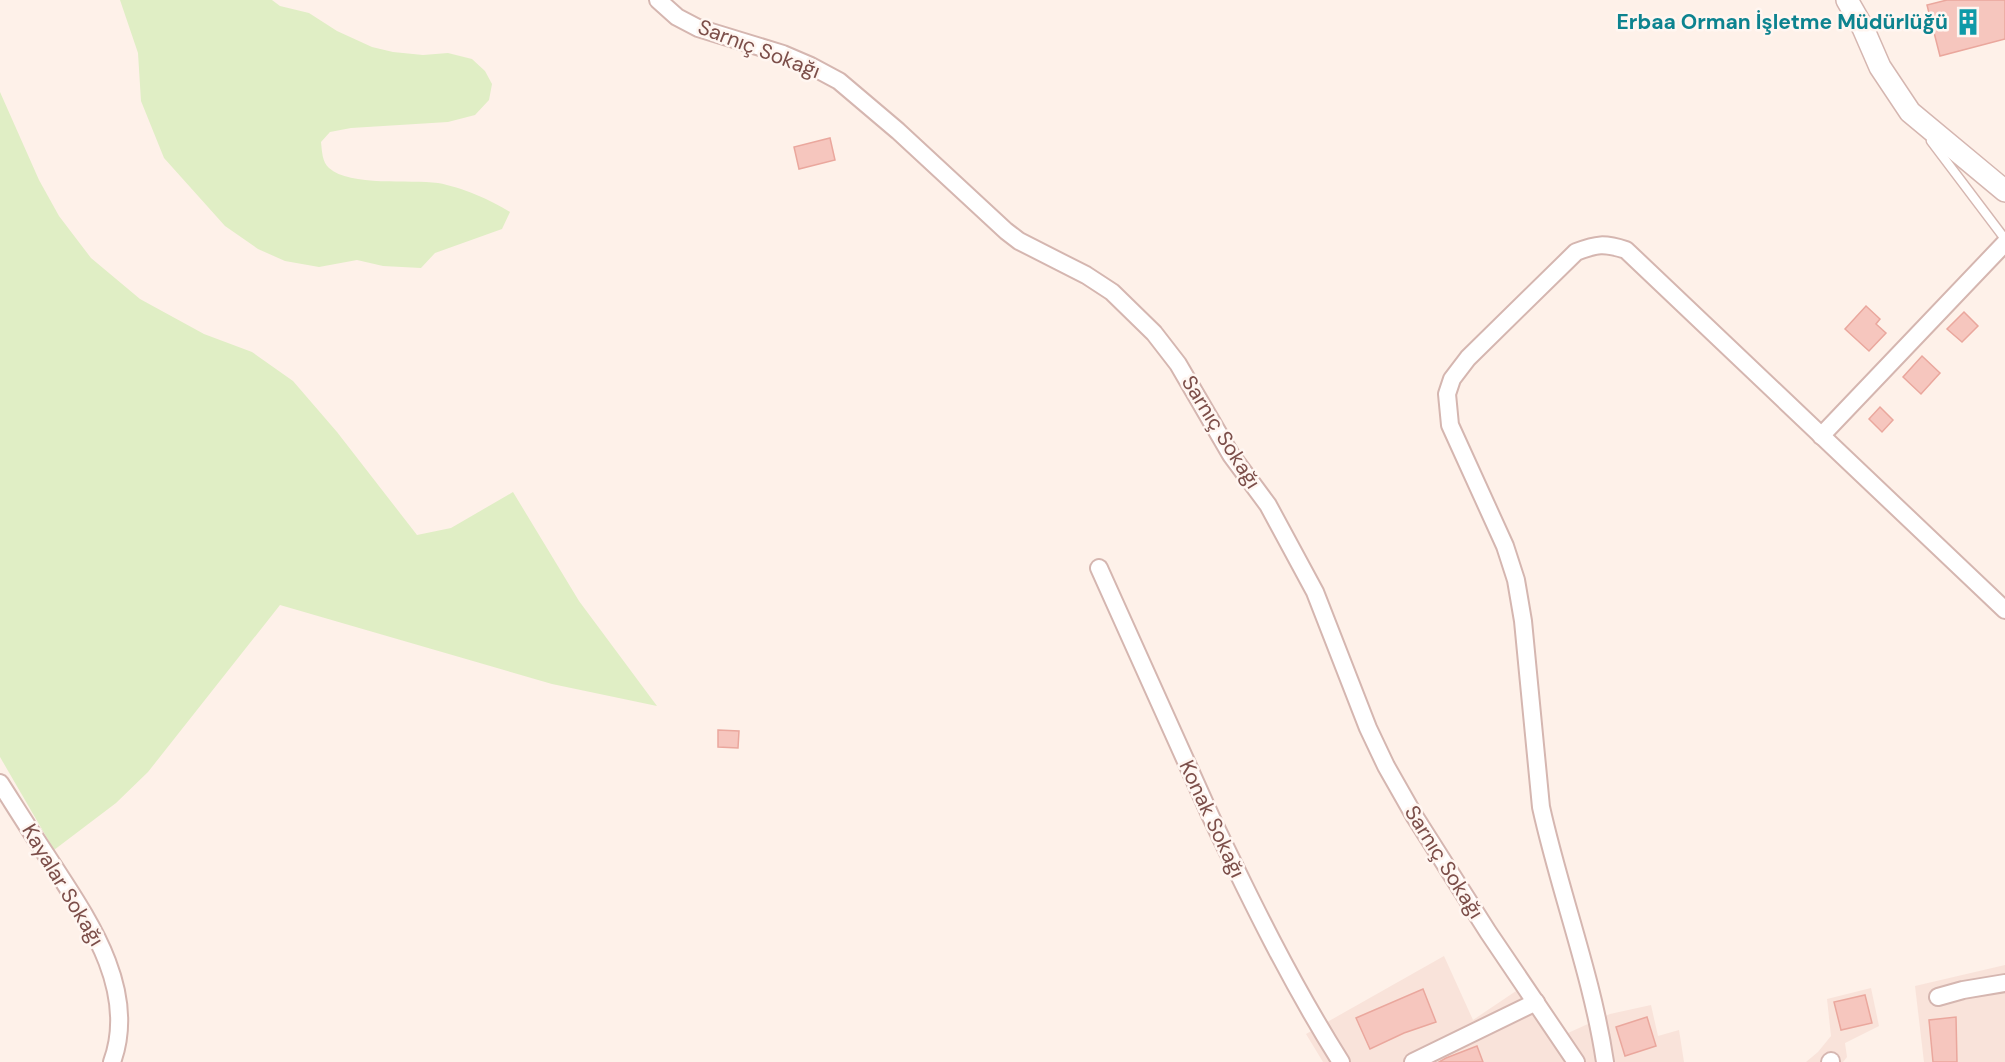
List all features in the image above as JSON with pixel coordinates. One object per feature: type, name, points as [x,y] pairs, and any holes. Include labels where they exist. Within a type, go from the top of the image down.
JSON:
[{"type":"street","name":"Sarnıç Sokağı","points":[[658,0],[677,17],[698,28],[783,54],[839,81],[898,131],[1006,231],[1019,241],[1086,274],[1112,292],[1154,333],[1178,364],[1231,455],[1268,505],[1315,592],[1368,728],[1386,766],[1415,817],[1576,1062]]},
{"type":"street","points":[[1846,0],[1863,28],[1880,67],[1910,112],[2005,191]]},
{"type":"street","points":[[1821,436],[2005,241]]},
{"type":"street","points":[[1605,1062],[1601,1030],[1542,807],[1525,633],[1516,580],[1505,546],[1450,425],[1447,394],[1452,379],[1468,358],[1576,252],[1593,245],[1608,244],[1626,250],[2005,610]]},
{"type":"street","name":"Konak Sokağı","points":[[1099,568],[1258,917],[1309,1012],[1341,1062]]},
{"type":"street","name":"Kayalar Sokağı","points":[[0,783],[82,910],[110,965],[120,1015],[119,1036],[112,1062]]},
{"type":"street","points":[[1938,997],[2005,983]]},
{"type":"street","points":[[1413,1062],[1536,1002]]},
{"type":"lane","points":[[1910,112],[2005,241]]},
{"type":"shaded area","points":[[1444,956],[1473,1020],[1516,991],[1536,989],[1568,1033],[1610,1014],[1651,1005],[1658,1036],[1679,1030],[1684,1062],[1323,1062],[1306,1034]]},
{"type":"shaded area","points":[[2005,965],[2005,1062],[1924,1062],[1915,986]]},
{"type":"shaded area","points":[[1871,988],[1879,1026],[1845,1043],[1847,1057],[1843,1062],[1806,1062],[1831,1036],[1827,999]]},
{"type":"green space","points":[[120,0],[272,0],[280,6],[309,13],[337,31],[372,47],[423,55],[448,53],[472,59],[485,71],[492,84],[489,100],[475,115],[448,122],[351,128],[330,132],[321,142],[322,153],[329,168],[351,178],[438,183],[476,194],[510,212],[502,229],[435,253],[421,268],[383,266],[357,260],[319,267],[285,261],[258,249],[225,226],[164,158],[141,101],[138,53]]},
{"type":"green space","points":[[0,92],[39,180],[59,216],[91,258],[140,299],[204,334],[252,352],[293,381],[337,432],[417,535],[451,528],[513,492],[579,601],[657,706],[552,684],[280,605],[148,772],[116,803],[54,850],[0,757]]},
{"type":"building","name":"Erbaa Orman İşletme Müdürlüğü","points":[[1947,0],[2005,0],[2005,39],[1940,56],[1927,5]]},
{"type":"building","points":[[830,138],[835,160],[799,169],[794,147]]},
{"type":"building","points":[[1866,306],[1880,319],[1876,324],[1886,333],[1869,351],[1845,329]]},
{"type":"building","points":[[1964,312],[1978,326],[1962,342],[1947,329]]},
{"type":"building","points":[[1922,356],[1940,373],[1921,394],[1903,377]]},
{"type":"building","points":[[1880,407],[1893,420],[1882,432],[1869,419]]},
{"type":"building","points":[[718,730],[739,731],[738,748],[718,747]]},
{"type":"building","points":[[1423,989],[1436,1022],[1404,1033],[1370,1049],[1356,1018]]},
{"type":"building","points":[[1865,995],[1872,1023],[1841,1030],[1834,1002]]},
{"type":"building","points":[[1647,1017],[1656,1046],[1625,1056],[1616,1027]]},
{"type":"building","points":[[1956,1017],[1957,1062],[1933,1062],[1929,1020]]},
{"type":"building","points":[[1477,1046],[1483,1062],[1439,1062],[1446,1058]]},
{"type":"place","name":"Erbaa Orman İşletme Müdürlüğü","points":[[1968,22]]}]
